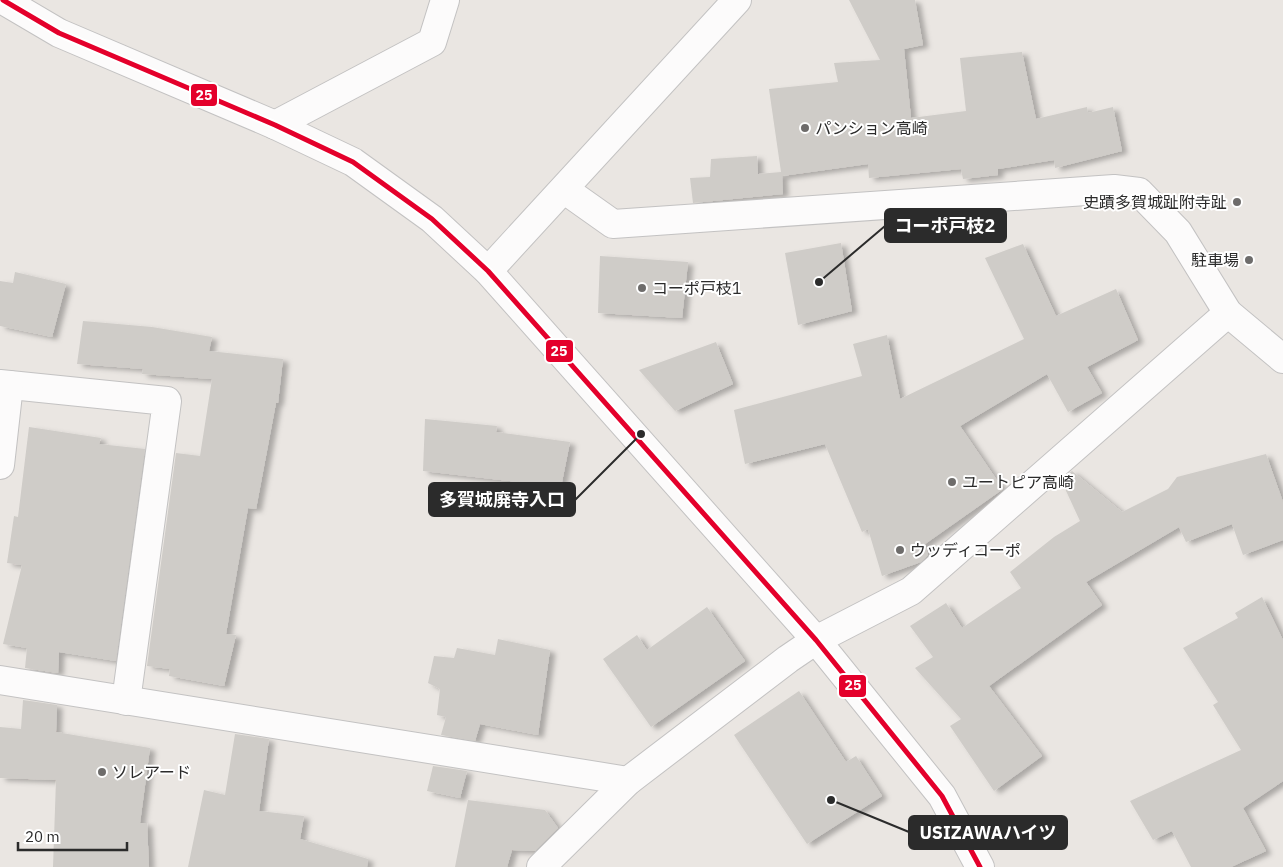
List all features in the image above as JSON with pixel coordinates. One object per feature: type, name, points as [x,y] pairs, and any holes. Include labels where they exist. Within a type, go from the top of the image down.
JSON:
[{"type":"street","points":[[3,0],[60,34],[275,125],[353,162],[432,218],[488,271],[816,640],[942,796],[980,867]]},
{"type":"street","points":[[275,125],[432,42],[445,0]]},
{"type":"street","points":[[488,271],[565,190],[737,0]]},
{"type":"street","points":[[565,190],[613,224],[1114,189],[1139,192],[1178,232],[1228,314],[1283,359]]},
{"type":"street","points":[[541,867],[628,780],[816,640],[911,591],[1228,314]]},
{"type":"street","points":[[0,465],[4,385],[167,402],[126,701]]},
{"type":"street","points":[[0,680],[628,780]]},
{"type":"building","points":[[849,0],[915,0],[923,45],[904,49],[911,118],[966,111],[960,58],[1022,52],[1036,119],[1087,107],[1088,113],[1113,107],[1122,151],[1055,168],[1054,160],[998,169],[998,175],[963,179],[961,169],[869,178],[868,164],[782,176],[783,194],[693,203],[690,178],[710,177],[711,159],[757,156],[758,174],[781,172],[769,89],[838,82],[834,63],[880,60]]},
{"type":"building","points":[[841,243],[852,311],[798,325],[785,253]]},
{"type":"building","points":[[1023,244],[1056,316],[1116,289],[1138,340],[1087,367],[1102,393],[1068,412],[1047,374],[960,426],[1003,489],[925,544],[928,555],[921,562],[882,576],[868,529],[862,532],[825,444],[745,464],[734,410],[862,376],[853,344],[887,335],[900,399],[1024,339],[985,258]]},
{"type":"building","name":"コーポ戸枝1","points":[[600,256],[688,262],[682,318],[598,313]]},
{"type":"building","points":[[15,272],[66,284],[52,337],[0,326],[0,281],[13,283]]},
{"type":"building","points":[[83,321],[152,327],[212,337],[209,351],[283,359],[278,403],[276,403],[256,509],[248,508],[226,634],[236,635],[224,686],[169,676],[170,669],[147,666],[176,453],[200,456],[212,379],[142,374],[143,369],[77,364]]},
{"type":"building","points":[[716,342],[733,384],[675,411],[639,370]]},
{"type":"building","points":[[425,419],[497,426],[496,432],[570,442],[561,487],[423,471]]},
{"type":"building","points":[[29,427],[101,438],[99,444],[145,449],[116,661],[59,652],[58,673],[25,668],[27,648],[3,644],[22,565],[7,563],[14,516],[18,517]]},
{"type":"building","points":[[1266,454],[1283,502],[1283,540],[1243,555],[1232,524],[1186,542],[1179,527],[1086,582],[1102,605],[989,686],[1042,756],[994,791],[950,726],[961,719],[915,668],[933,657],[910,626],[946,603],[962,628],[1021,588],[1010,572],[1054,537],[1080,521],[1061,480],[1072,471],[1122,512],[1168,489],[1177,477]]},
{"type":"building","points":[[1262,597],[1283,640],[1283,781],[1243,808],[1266,851],[1231,867],[1191,867],[1172,831],[1153,840],[1130,801],[1241,750],[1213,705],[1218,702],[1183,648],[1238,618],[1235,613]]},
{"type":"building","points":[[707,607],[745,661],[651,727],[603,659],[637,635],[647,650]]},
{"type":"building","points":[[498,639],[550,650],[538,735],[480,724],[475,741],[441,735],[446,717],[437,715],[440,689],[428,683],[434,656],[454,658],[457,648],[495,655]]},
{"type":"building","points":[[799,691],[846,762],[856,756],[882,796],[807,844],[734,735]]},
{"type":"building","points":[[23,700],[57,705],[56,732],[150,748],[140,823],[147,823],[149,867],[53,867],[56,780],[0,778],[0,727],[21,729]]},
{"type":"building","points":[[235,734],[269,739],[259,811],[304,816],[300,839],[368,859],[367,867],[188,867],[204,790],[225,795]]},
{"type":"building","points":[[433,766],[467,771],[460,798],[427,791]]},
{"type":"building","points":[[468,800],[545,810],[558,828],[535,851],[512,850],[507,867],[455,867]]},
{"type":"transit line","name":"25","points":[[3,0],[59,33],[275,125],[353,162],[432,219],[488,271],[816,640],[942,796],[980,867]]},
{"type":"place","name":"パンション高崎","points":[[805,128]]},
{"type":"place","name":"史蹟多賀城趾附寺趾","points":[[1237,202]]},
{"type":"place","name":"駐車場","points":[[1249,260]]},
{"type":"place","name":"コーポ戸枝2","points":[[819,282]]},
{"type":"place","name":"コーポ戸枝1","points":[[642,288]]},
{"type":"place","name":"多賀城廃寺入口","points":[[641,434]]},
{"type":"place","name":"ユートピア高崎","points":[[952,482]]},
{"type":"place","name":"ウッディコーポ","points":[[900,550]]},
{"type":"place","name":"ソレアード","points":[[102,772]]},
{"type":"place","name":"USIZAWAハイツ","points":[[831,800]]}]
